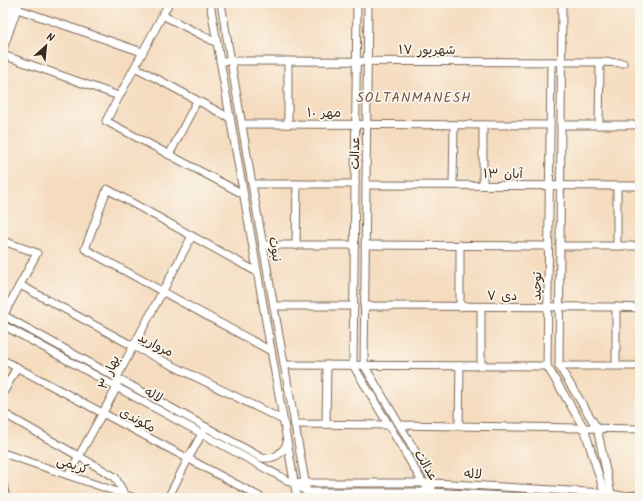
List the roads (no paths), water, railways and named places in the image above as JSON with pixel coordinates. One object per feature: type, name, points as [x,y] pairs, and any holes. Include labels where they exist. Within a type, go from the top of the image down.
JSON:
[{"type":"street","points":[[168,3],[106,121],[243,194]]},
{"type":"street","name":"نبوت","points":[[210,3],[296,498]]},
{"type":"street","name":"نبوت","points":[[221,3],[307,495]]},
{"type":"street","name":"عدالت","points":[[357,3],[353,365],[429,495]]},
{"type":"street","name":"عدالت","points":[[368,3],[364,365],[434,483],[429,495]]},
{"type":"street","name":"توحید","points":[[559,366],[562,3]]},
{"type":"street","points":[[3,4],[14,5],[142,52]]},
{"type":"street","points":[[3,28],[14,5]]},
{"type":"street","points":[[3,49],[14,5]]},
{"type":"street","points":[[162,15],[217,43]]},
{"type":"street","points":[[3,55],[119,96]]},
{"type":"street","name":"۱۷ شهریور","points":[[220,61],[623,63]]},
{"type":"street","points":[[288,61],[288,124]]},
{"type":"street","name":"توحید","points":[[547,366],[551,62]]},
{"type":"street","points":[[599,125],[600,62]]},
{"type":"street","points":[[135,67],[230,118]]},
{"type":"street","points":[[169,155],[197,101]]},
{"type":"street","name":"۱۰ مهر","points":[[242,124],[550,125]]},
{"type":"street","points":[[452,185],[454,125]]},
{"type":"street","points":[[483,185],[484,125]]},
{"type":"street","points":[[561,125],[633,125]]},
{"type":"street","points":[[252,184],[355,184]]},
{"type":"street","points":[[296,245],[297,184]]},
{"type":"street","name":"۱۳ آبان","points":[[366,184],[640,186]]},
{"type":"street","points":[[617,186],[617,246]]},
{"type":"street","points":[[257,272],[107,189],[85,249],[271,351]]},
{"type":"street","name":"بهار ۳","points":[[68,475],[117,387],[116,377],[192,236]]},
{"type":"street","points":[[3,241],[37,253],[3,315]]},
{"type":"street","points":[[263,245],[355,245]]},
{"type":"street","points":[[365,245],[549,246]]},
{"type":"street","points":[[460,245],[460,307]]},
{"type":"street","points":[[560,246],[640,246]]},
{"type":"street","name":"مروارید","points":[[20,285],[133,346],[283,420]]},
{"type":"street","points":[[274,306],[354,306]]},
{"type":"street","name":"۷ دی","points":[[364,306],[640,308]]},
{"type":"street","points":[[481,306],[481,366]]},
{"type":"street","points":[[616,307],[616,366]]},
{"type":"street","name":"لاله","points":[[3,315],[262,458],[276,456],[283,451],[287,444]]},
{"type":"street","name":"لاله","points":[[3,325],[294,484],[307,495],[429,495],[544,498]]},
{"type":"street","name":"مکوندی","points":[[3,360],[262,498]]},
{"type":"street","points":[[284,365],[547,366],[584,428],[607,496]]},
{"type":"street","points":[[326,424],[327,365]]},
{"type":"street","points":[[459,425],[460,366]]},
{"type":"street","points":[[559,366],[640,366]]},
{"type":"street","points":[[559,366],[597,428],[607,496]]},
{"type":"street","points":[[3,393],[17,367]]},
{"type":"street","points":[[3,413],[116,477],[124,496]]},
{"type":"street","points":[[295,424],[389,425]]},
{"type":"street","points":[[400,425],[640,429]]},
{"type":"street","points":[[168,498],[206,426]]},
{"type":"street","name":"کریمی","points":[[3,452],[124,496],[135,498]]},
{"type":"street","name":"لاله","points":[[294,484],[434,483],[607,496],[640,495]]},
{"type":"street","points":[[3,484],[6,498]]},
{"type":"district","name":"SOLTANMANESH","points":[[414,97]]}]
